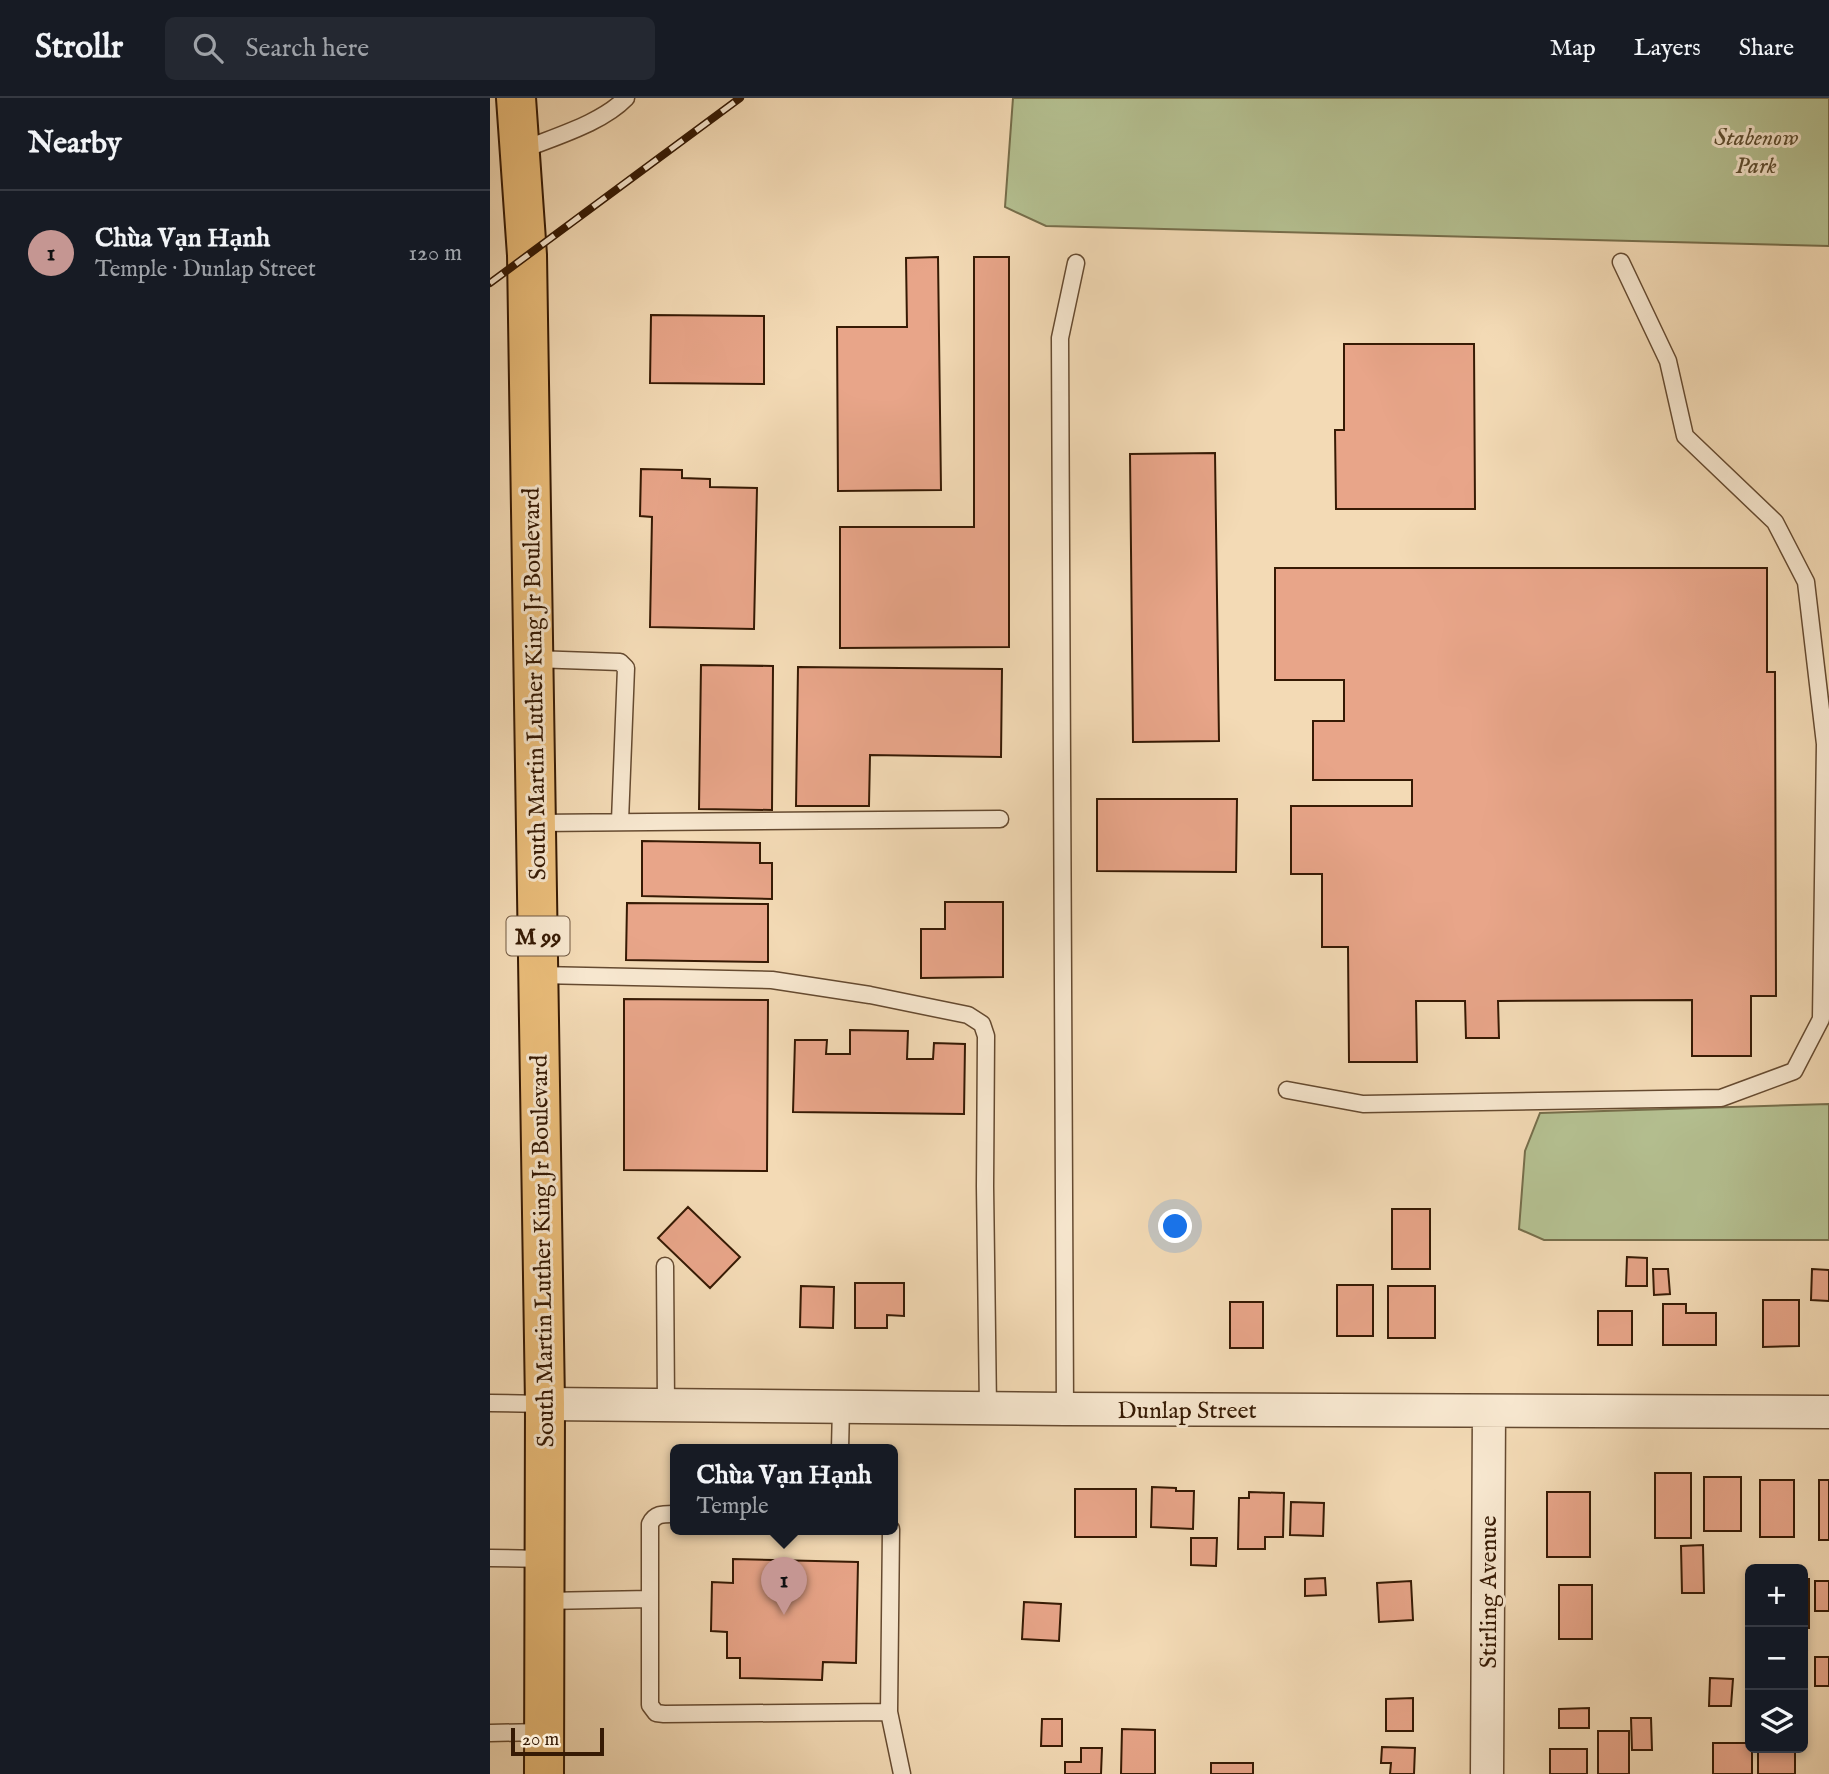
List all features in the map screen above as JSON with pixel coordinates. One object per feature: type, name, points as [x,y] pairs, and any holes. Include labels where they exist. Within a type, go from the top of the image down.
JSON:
[{"type":"main road","name":"South Martin Luther King Jr Boulevard","points":[[516,98],[527,255],[534,659],[545,1404],[544,1774]]},
{"type":"street","name":"Dunlap Street","points":[[545,1404],[1829,1412]]},
{"type":"street","name":"Stirling Avenue","points":[[1487,1774],[1489,1410]]},
{"type":"lane","points":[[520,151],[591,122],[626,98]]},
{"type":"lane","points":[[1287,1090],[1363,1104],[1721,1098],[1794,1071],[1821,1018],[1825,744],[1806,582],[1775,522],[1685,436],[1668,361],[1621,262]]},
{"type":"lane","points":[[1065,1409],[1060,338],[1076,264]]},
{"type":"lane","points":[[534,659],[620,662],[626,668],[620,821]]},
{"type":"lane","points":[[536,822],[1000,819]]},
{"type":"lane","points":[[538,975],[772,980],[870,995],[968,1015],[982,1024],[986,1036],[988,1408]]},
{"type":"lane","points":[[665,1266],[666,1405]]},
{"type":"lane","points":[[490,1404],[545,1404]]},
{"type":"lane","points":[[840,1444],[841,1407]]},
{"type":"lane","points":[[670,1514],[653,1517],[650,1524],[650,1705],[656,1713],[889,1712]]},
{"type":"lane","points":[[891,1535],[889,1712],[902,1774]]},
{"type":"lane","points":[[490,1558],[544,1559]]},
{"type":"lane","points":[[544,1601],[650,1599]]},
{"type":"lane","points":[[490,1733],[543,1732]]},
{"type":"green space","name":"Stabenow Park","points":[[1013,98],[1829,98],[1829,246],[1046,226],[1005,207]]},
{"type":"green space","points":[[1829,1104],[1829,1240],[1544,1240],[1519,1229],[1525,1151],[1540,1113]]},
{"type":"building","points":[[938,257],[941,490],[838,491],[837,327],[907,327],[906,258]]},
{"type":"building","points":[[974,257],[1009,257],[1009,647],[840,648],[840,527],[974,527]]},
{"type":"building","points":[[651,315],[764,316],[764,384],[650,383]]},
{"type":"building","points":[[1344,344],[1474,344],[1475,509],[1336,509],[1335,430],[1344,430]]},
{"type":"building","points":[[1215,453],[1219,741],[1133,742],[1130,454]]},
{"type":"building","points":[[641,469],[682,470],[682,478],[710,479],[710,487],[757,488],[754,629],[650,627],[652,517],[640,516]]},
{"type":"building","points":[[1275,568],[1767,568],[1767,672],[1775,672],[1776,996],[1751,996],[1751,1056],[1692,1056],[1692,1000],[1498,1001],[1499,1038],[1466,1038],[1465,1001],[1416,1001],[1417,1062],[1349,1062],[1348,947],[1322,947],[1322,874],[1291,874],[1291,806],[1412,806],[1412,780],[1313,780],[1313,721],[1344,721],[1344,680],[1275,680]]},
{"type":"building","points":[[701,665],[773,666],[772,810],[699,809]]},
{"type":"building","points":[[798,667],[1002,669],[1001,757],[870,755],[869,806],[796,806]]},
{"type":"building","points":[[1097,799],[1237,799],[1236,872],[1097,871]]},
{"type":"building","points":[[642,841],[760,843],[760,863],[772,863],[772,899],[642,896]]},
{"type":"building","points":[[945,902],[1003,902],[1003,977],[921,978],[921,929],[945,929]]},
{"type":"building","points":[[627,903],[768,904],[768,962],[626,960]]},
{"type":"building","points":[[624,999],[768,1000],[767,1171],[624,1170]]},
{"type":"building","points":[[850,1030],[908,1031],[907,1059],[933,1059],[934,1043],[965,1044],[964,1114],[793,1112],[795,1040],[827,1040],[826,1054],[850,1054]]},
{"type":"building","points":[[688,1207],[740,1257],[710,1288],[658,1238]]},
{"type":"building","points":[[1392,1209],[1430,1209],[1430,1269],[1392,1269]]},
{"type":"building","points":[[1627,1257],[1647,1258],[1647,1286],[1626,1286]]},
{"type":"building","points":[[1653,1269],[1668,1269],[1670,1294],[1654,1295]]},
{"type":"building","points":[[1812,1269],[1829,1270],[1829,1301],[1811,1300]]},
{"type":"building","points":[[855,1283],[904,1283],[904,1316],[887,1315],[887,1328],[855,1328]]},
{"type":"building","points":[[1337,1285],[1373,1285],[1373,1336],[1337,1336]]},
{"type":"building","points":[[801,1286],[834,1287],[833,1328],[800,1327]]},
{"type":"building","points":[[1388,1286],[1435,1286],[1435,1338],[1388,1338]]},
{"type":"building","points":[[1763,1300],[1799,1300],[1799,1346],[1763,1347]]},
{"type":"building","points":[[1230,1302],[1263,1302],[1263,1348],[1230,1348]]},
{"type":"building","points":[[1663,1304],[1686,1304],[1686,1313],[1716,1313],[1716,1345],[1663,1345]]},
{"type":"building","points":[[1598,1311],[1632,1311],[1632,1345],[1598,1345]]},
{"type":"building","points":[[1655,1473],[1691,1473],[1691,1538],[1655,1538]]},
{"type":"building","points":[[1704,1477],[1741,1477],[1741,1531],[1704,1531]]},
{"type":"building","points":[[1760,1480],[1794,1480],[1794,1537],[1760,1537]]},
{"type":"building","points":[[1819,1480],[1829,1480],[1829,1540],[1819,1540]]},
{"type":"building","points":[[1152,1487],[1194,1491],[1193,1529],[1151,1527]]},
{"type":"building","points":[[1075,1489],[1136,1489],[1136,1537],[1075,1537]]},
{"type":"building","points":[[1249,1492],[1284,1493],[1283,1537],[1265,1537],[1265,1549],[1238,1549],[1239,1498],[1249,1498]]},
{"type":"building","points":[[1547,1492],[1590,1492],[1590,1557],[1547,1557]]},
{"type":"building","points":[[1291,1502],[1324,1503],[1323,1536],[1290,1535]]},
{"type":"building","points":[[1191,1538],[1217,1538],[1216,1566],[1191,1565]]},
{"type":"building","points":[[1703,1545],[1704,1593],[1682,1593],[1681,1546]]},
{"type":"building","points":[[733,1559],[858,1562],[856,1663],[823,1662],[822,1680],[740,1678],[740,1658],[727,1658],[727,1632],[711,1631],[712,1582],[733,1583]]},
{"type":"building","points":[[1325,1578],[1326,1595],[1305,1596],[1305,1579]]},
{"type":"building","points":[[1808,1579],[1809,1579],[1808,1628]]},
{"type":"building","points":[[1411,1581],[1413,1620],[1379,1622],[1377,1583]]},
{"type":"building","points":[[1815,1581],[1829,1581],[1829,1611],[1815,1611]]},
{"type":"building","points":[[1559,1585],[1592,1585],[1592,1639],[1559,1639]]},
{"type":"building","points":[[1024,1602],[1061,1604],[1059,1641],[1022,1639]]},
{"type":"building","points":[[1815,1657],[1829,1657],[1829,1686],[1815,1686]]},
{"type":"building","points":[[1710,1678],[1733,1679],[1731,1706],[1709,1706]]},
{"type":"building","points":[[1413,1698],[1413,1731],[1386,1731],[1386,1699]]},
{"type":"building","points":[[1589,1708],[1589,1728],[1559,1728],[1559,1709]]},
{"type":"building","points":[[1631,1718],[1651,1718],[1652,1750],[1632,1750]]},
{"type":"building","points":[[1042,1719],[1062,1719],[1062,1746],[1041,1746]]},
{"type":"building","points":[[1122,1729],[1155,1730],[1155,1774],[1121,1774]]},
{"type":"building","points":[[1598,1731],[1629,1731],[1629,1774],[1598,1774]]},
{"type":"building","points":[[1713,1743],[1745,1743],[1745,1753],[1752,1753],[1752,1774],[1713,1774]]},
{"type":"building","points":[[1382,1747],[1415,1748],[1414,1774],[1390,1774],[1391,1763],[1381,1763]]},
{"type":"building","points":[[1081,1748],[1102,1748],[1101,1774],[1065,1774],[1065,1762],[1081,1762]]},
{"type":"building","points":[[1550,1749],[1587,1749],[1587,1774],[1550,1774]]},
{"type":"building","points":[[1758,1753],[1795,1753],[1795,1774],[1758,1774]]},
{"type":"building","points":[[1211,1763],[1253,1763],[1253,1774],[1211,1774]]},
{"type":"railway","points":[[490,283],[740,98]]},
{"type":"place","name":"Chùa Vạn Hạnh","points":[[784,1615]]}]
